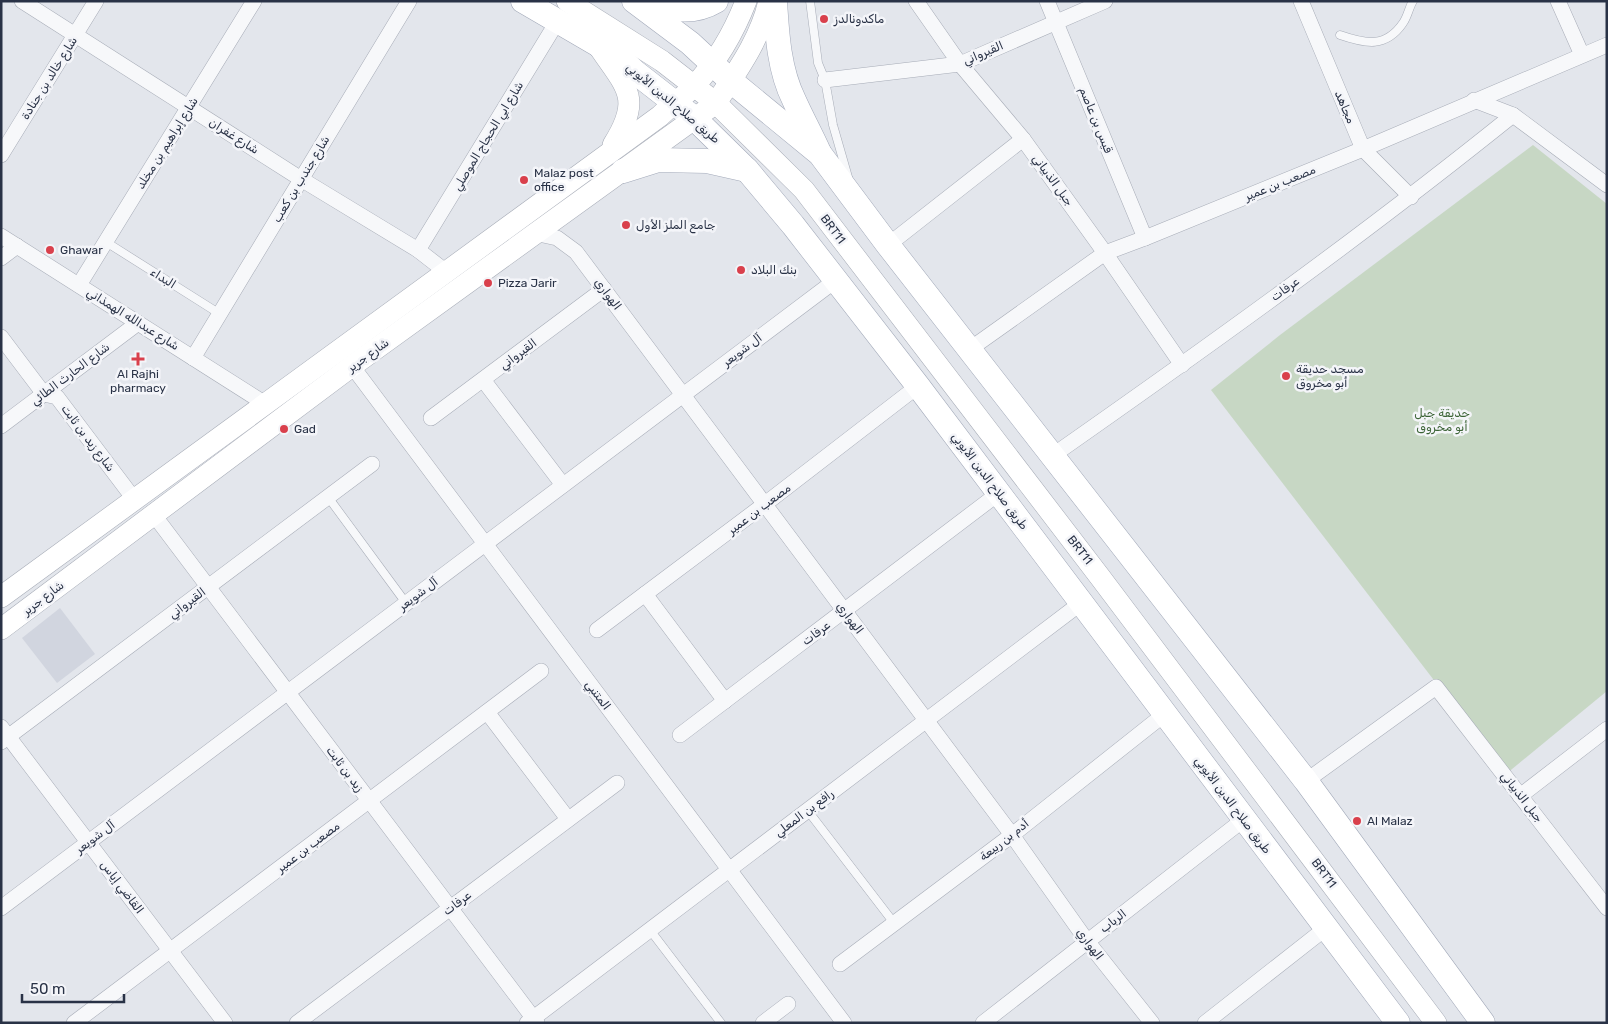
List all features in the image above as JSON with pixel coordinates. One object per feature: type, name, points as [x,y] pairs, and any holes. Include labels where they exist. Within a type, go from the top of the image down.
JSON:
[{"type":"main road","name":"طريق صلاح الدين الأيوبي","points":[[523,1],[562,12],[597,44],[618,57],[634,72],[694,118],[747,170],[836,280],[918,386],[1166,713],[1243,820],[1398,1023]]},
{"type":"main road","points":[[636,1],[682,11],[702,8],[716,1]]},
{"type":"main road","points":[[636,1],[713,63],[730,80],[820,154],[888,245],[1306,780],[1483,1023]]},
{"type":"main road","points":[[705,95],[713,63],[737,26],[746,1]]},
{"type":"main road","name":"شارع جرير","points":[[1,597],[609,151],[660,116],[675,102],[705,95],[730,80],[745,60],[757,35],[769,1]]},
{"type":"main road","points":[[775,1],[776,34],[786,78],[793,100],[806,121],[820,154]]},
{"type":"main road","name":"BRT11","points":[[562,12],[594,18],[662,61],[705,95],[804,190],[1112,593],[1436,1023]]},
{"type":"main road","points":[[597,44],[621,80],[629,98],[628,117],[609,151]]},
{"type":"main road","name":"شارع جرير","points":[[1,629],[352,366],[694,118],[705,95]]},
{"type":"main road","points":[[623,171],[658,160],[707,161],[747,170]]},
{"type":"street","name":"شارع غفران","points":[[22,1],[301,179],[418,250],[445,271]]},
{"type":"street","name":"شارع خالد بن جنادة","points":[[1,155],[96,1]]},
{"type":"street","name":"شارع إبراهيم بن مخلد","points":[[79,285],[254,1]]},
{"type":"street","name":"شارع جندب بن كعب","points":[[193,358],[409,1]]},
{"type":"street","name":"جبل الذبياني","points":[[916,1],[960,64],[1023,140],[1105,252],[1182,365]]},
{"type":"street","name":"قيس بن عاصم","points":[[1047,1],[1145,238]]},
{"type":"street","name":"القيرواني","points":[[825,80],[960,64],[1105,1]]},
{"type":"street","name":"مجاهد","points":[[1301,1],[1363,149],[1411,197]]},
{"type":"street","points":[[1558,1],[1582,55]]},
{"type":"street","name":"شارع ابي الحجاج الموصلي","points":[[418,250],[562,12]]},
{"type":"street","name":"مصعب بن عمير","points":[[970,349],[1105,252],[1145,238],[1363,149],[1474,100],[1607,45]]},
{"type":"street","points":[[1474,100],[1513,115],[1607,185]]},
{"type":"street","name":"عرفات","points":[[1052,456],[1182,365],[1411,197],[1513,115]]},
{"type":"street","points":[[888,245],[1023,140]]},
{"type":"street","name":"الهواري","points":[[534,233],[557,238],[570,246],[604,289],[1012,835],[1087,941],[1152,1023]]},
{"type":"street","name":"شارع عبدالله الهمذاني","points":[[1,236],[264,403]]},
{"type":"street","points":[[1,258],[17,246]]},
{"type":"street","name":"آل شويعر","points":[[1,908],[836,280]]},
{"type":"street","name":"القيرواني","points":[[431,418],[484,381],[604,289]]},
{"type":"street","name":"شارع الحارث الطائي","points":[[1,426],[138,323]]},
{"type":"street","name":"شارع زيد بن ثابت","points":[[1,337],[44,394],[57,396],[134,499]]},
{"type":"street","name":"المتنبي","points":[[352,366],[844,1023]]},
{"type":"street","points":[[484,381],[563,485]]},
{"type":"street","name":"مصعب بن عمير","points":[[597,630],[918,386]]},
{"type":"street","name":"القيرواني","points":[[4,735],[208,587],[372,464]]},
{"type":"street","name":"عرفات","points":[[680,735],[999,493]]},
{"type":"street","name":"زيد بن ثابت","points":[[154,515],[450,908],[532,1021]]},
{"type":"street","points":[[645,594],[725,701]]},
{"type":"street","name":"رافع بن المعلي","points":[[532,1021],[1081,603]]},
{"type":"street","name":"مصعب بن عمير","points":[[74,1023],[542,671]]},
{"type":"street","name":"جبل الذبياني","points":[[1306,780],[1436,688],[1607,908]]},
{"type":"street","points":[[487,712],[568,819]]},
{"type":"street","name":"أدم بن ربيعة","points":[[840,964],[1012,835],[1166,713]]},
{"type":"street","points":[[1520,796],[1607,729]]},
{"type":"street","name":"القاضي إياس","points":[[4,735],[88,842],[225,1023]]},
{"type":"street","name":"عرفات","points":[[297,1023],[617,783]]},
{"type":"street","name":"الرباب","points":[[983,1023],[1243,820]]},
{"type":"street","points":[[1205,1023],[1326,928]]},
{"type":"street","points":[[763,1023],[788,1004]]},
{"type":"lane","points":[[810,1],[818,63],[825,80],[833,125],[855,199]]},
{"type":"lane","points":[[1340,35],[1357,41],[1374,43],[1392,36],[1404,22],[1413,1]]},
{"type":"lane","name":"البداء","points":[[106,242],[220,314]]},
{"type":"lane","points":[[328,497],[406,603]]},
{"type":"lane","points":[[808,811],[894,924]]},
{"type":"lane","points":[[650,930],[721,1023]]},
{"type":"shaded area","points":[[60,608],[95,654],[57,683],[22,638]]},
{"type":"green space","name":"حديقة جبل أبو مخروق","points":[[1533,145],[1607,204],[1607,691],[1506,774],[1211,390],[1280,335]]},
{"type":"place","name":"ماكدونالدز","points":[[824,19]]},
{"type":"place","name":"Malaz post office","points":[[524,180]]},
{"type":"place","name":"جامع الملز الأول","points":[[626,225]]},
{"type":"place","name":"Ghawar","points":[[50,250]]},
{"type":"place","name":"بنك البلاد","points":[[741,270]]},
{"type":"place","name":"Pizza Jarir","points":[[488,283]]},
{"type":"place","name":"Al Rajhi pharmacy","points":[[138,359]]},
{"type":"place","name":"مسجد حديقة أبو مخروق","points":[[1286,376]]},
{"type":"place","name":"Gad","points":[[284,429]]},
{"type":"place","name":"Al Malaz","points":[[1357,821]]}]
